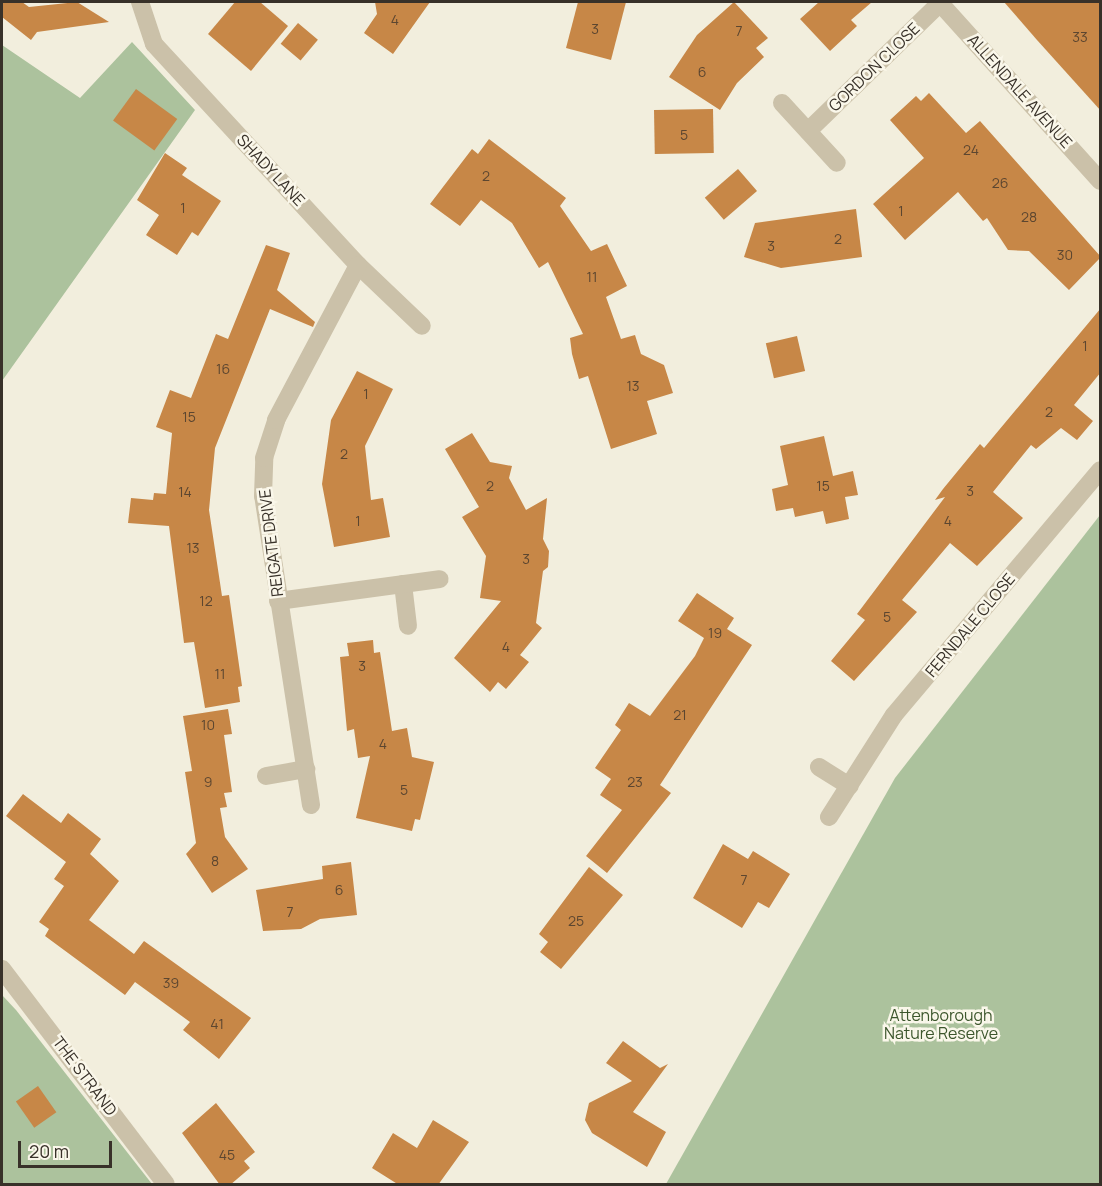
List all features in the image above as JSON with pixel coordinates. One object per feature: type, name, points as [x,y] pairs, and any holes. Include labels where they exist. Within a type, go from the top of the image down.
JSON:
[{"type":"street","name":"SHADY LANE","points":[[140,2],[154,44],[357,265],[422,326]]},
{"type":"street","name":"GORDON CLOSE","points":[[808,131],[940,2]]},
{"type":"street","name":"ALLENDALE AVENUE","points":[[940,2],[1101,181]]},
{"type":"street","points":[[782,103],[837,163]]},
{"type":"street","name":"REIGATE DRIVE","points":[[311,805],[263,496],[264,458],[281,410],[357,265]]},
{"type":"street","name":"FERNDALE CLOSE","points":[[829,817],[894,715],[1101,471]]},
{"type":"street","points":[[278,602],[440,579]]},
{"type":"street","points":[[403,584],[408,626]]},
{"type":"street","points":[[819,766],[849,786]]},
{"type":"street","points":[[266,776],[306,769]]},
{"type":"street","name":"THE STRAND","points":[[2,969],[166,1185]]},
{"type":"green space","points":[[132,42],[195,110],[2,381],[2,45],[80,98]]},
{"type":"green space","name":"Attenborough Nature Reserve","points":[[1100,515],[1100,1184],[666,1184],[895,778]]},
{"type":"green space","points":[[2,995],[16,1010],[152,1184],[2,1184]]},
{"type":"building","points":[[2,2],[22,2],[29,7],[77,2],[109,22],[37,32],[31,40],[2,17]]},
{"type":"building","points":[[235,2],[260,2],[288,26],[251,71],[208,34]]},
{"type":"building","points":[[375,2],[430,2],[393,54],[364,33],[377,14]]},
{"type":"building","points":[[578,2],[626,2],[611,60],[566,48]]},
{"type":"building","points":[[734,2],[768,38],[756,48],[764,57],[737,83],[720,110],[669,77],[697,35]]},
{"type":"building","points":[[819,2],[872,2],[851,20],[857,26],[830,51],[800,19]]},
{"type":"building","points":[[1004,2],[1101,2],[1101,111],[1037,40]]},
{"type":"building","points":[[298,23],[318,40],[301,60],[281,44]]},
{"type":"building","points":[[136,89],[177,119],[154,151],[113,121]]},
{"type":"building","points":[[929,93],[966,133],[980,121],[1101,257],[1069,290],[1029,251],[1008,250],[987,218],[983,221],[958,192],[905,240],[873,204],[924,158],[890,120],[916,96],[921,101]]},
{"type":"building","points":[[713,109],[714,153],[655,154],[654,110]]},
{"type":"building","points":[[489,139],[566,198],[560,206],[591,251],[607,244],[627,286],[606,297],[621,339],[635,335],[641,354],[664,365],[673,393],[647,401],[657,434],[611,449],[588,376],[579,379],[572,354],[570,338],[583,334],[548,262],[539,268],[512,223],[481,200],[460,226],[430,204],[472,149],[478,154]]},
{"type":"building","points":[[165,153],[187,168],[182,175],[221,201],[198,236],[192,232],[177,255],[146,235],[159,215],[137,200]]},
{"type":"building","points":[[738,169],[757,191],[724,220],[705,198]]},
{"type":"building","points":[[856,209],[862,257],[781,268],[744,257],[755,223]]},
{"type":"building","points":[[266,245],[290,253],[277,290],[315,322],[313,327],[270,309],[215,448],[209,510],[222,596],[229,595],[242,686],[238,687],[240,702],[205,708],[194,642],[184,643],[169,526],[128,523],[131,498],[153,500],[154,493],[166,494],[172,433],[156,427],[170,390],[191,398],[216,334],[228,339]]},
{"type":"building","points":[[1101,308],[1101,372],[1074,405],[1093,421],[1077,440],[1061,428],[1036,449],[1031,445],[993,492],[1023,518],[977,566],[950,543],[902,600],[917,612],[854,681],[831,661],[865,620],[857,614],[945,497],[935,500],[943,489],[980,444],[984,448]]},
{"type":"building","points":[[797,336],[805,371],[774,378],[766,343]]},
{"type":"building","points":[[357,371],[393,389],[365,446],[371,500],[383,498],[390,537],[334,547],[322,484],[331,420]]},
{"type":"building","points":[[472,433],[490,462],[512,466],[509,478],[526,510],[547,498],[543,539],[549,551],[548,567],[543,571],[536,623],[542,628],[520,655],[529,662],[506,689],[498,682],[490,692],[454,658],[501,601],[480,598],[486,556],[462,517],[479,507],[445,449]]},
{"type":"building","points":[[824,436],[833,476],[853,471],[858,495],[845,497],[849,519],[826,524],[823,511],[795,517],[793,508],[776,511],[772,489],[788,485],[780,446]]},
{"type":"building","points":[[697,593],[734,618],[727,629],[752,645],[660,785],[671,793],[607,873],[586,856],[622,810],[600,795],[611,779],[595,768],[621,730],[615,725],[629,703],[650,716],[695,656],[704,638],[678,621]]},
{"type":"building","points":[[373,640],[374,653],[380,652],[392,731],[407,728],[412,757],[434,762],[420,820],[415,819],[412,831],[356,818],[370,756],[358,758],[354,729],[347,731],[340,657],[349,656],[347,643]]},
{"type":"building","points":[[228,709],[232,734],[224,735],[232,792],[224,793],[227,807],[220,808],[225,837],[248,869],[212,893],[186,854],[196,843],[185,772],[192,771],[183,716]]},
{"type":"building","points":[[23,794],[61,823],[68,813],[101,839],[90,854],[119,881],[89,920],[134,954],[144,941],[251,1018],[219,1059],[183,1030],[190,1022],[135,982],[125,995],[45,936],[49,929],[39,922],[64,886],[54,879],[66,862],[6,816]]},
{"type":"building","points":[[723,844],[748,859],[753,851],[790,874],[769,908],[758,902],[742,928],[693,898]]},
{"type":"building","points":[[351,862],[357,915],[320,919],[301,929],[263,931],[256,890],[323,879],[322,866]]},
{"type":"building","points":[[589,867],[623,895],[561,969],[540,952],[548,942],[539,934]]},
{"type":"building","points":[[623,1041],[660,1068],[668,1064],[633,1112],[666,1132],[647,1167],[592,1133],[585,1120],[589,1103],[632,1081],[606,1063]]},
{"type":"building","points":[[38,1086],[56,1112],[34,1128],[16,1101]]},
{"type":"building","points":[[216,1103],[255,1152],[244,1161],[250,1168],[230,1185],[220,1185],[182,1133]]},
{"type":"building","points":[[433,1120],[469,1142],[438,1185],[399,1185],[372,1168],[393,1133],[417,1148]]}]
